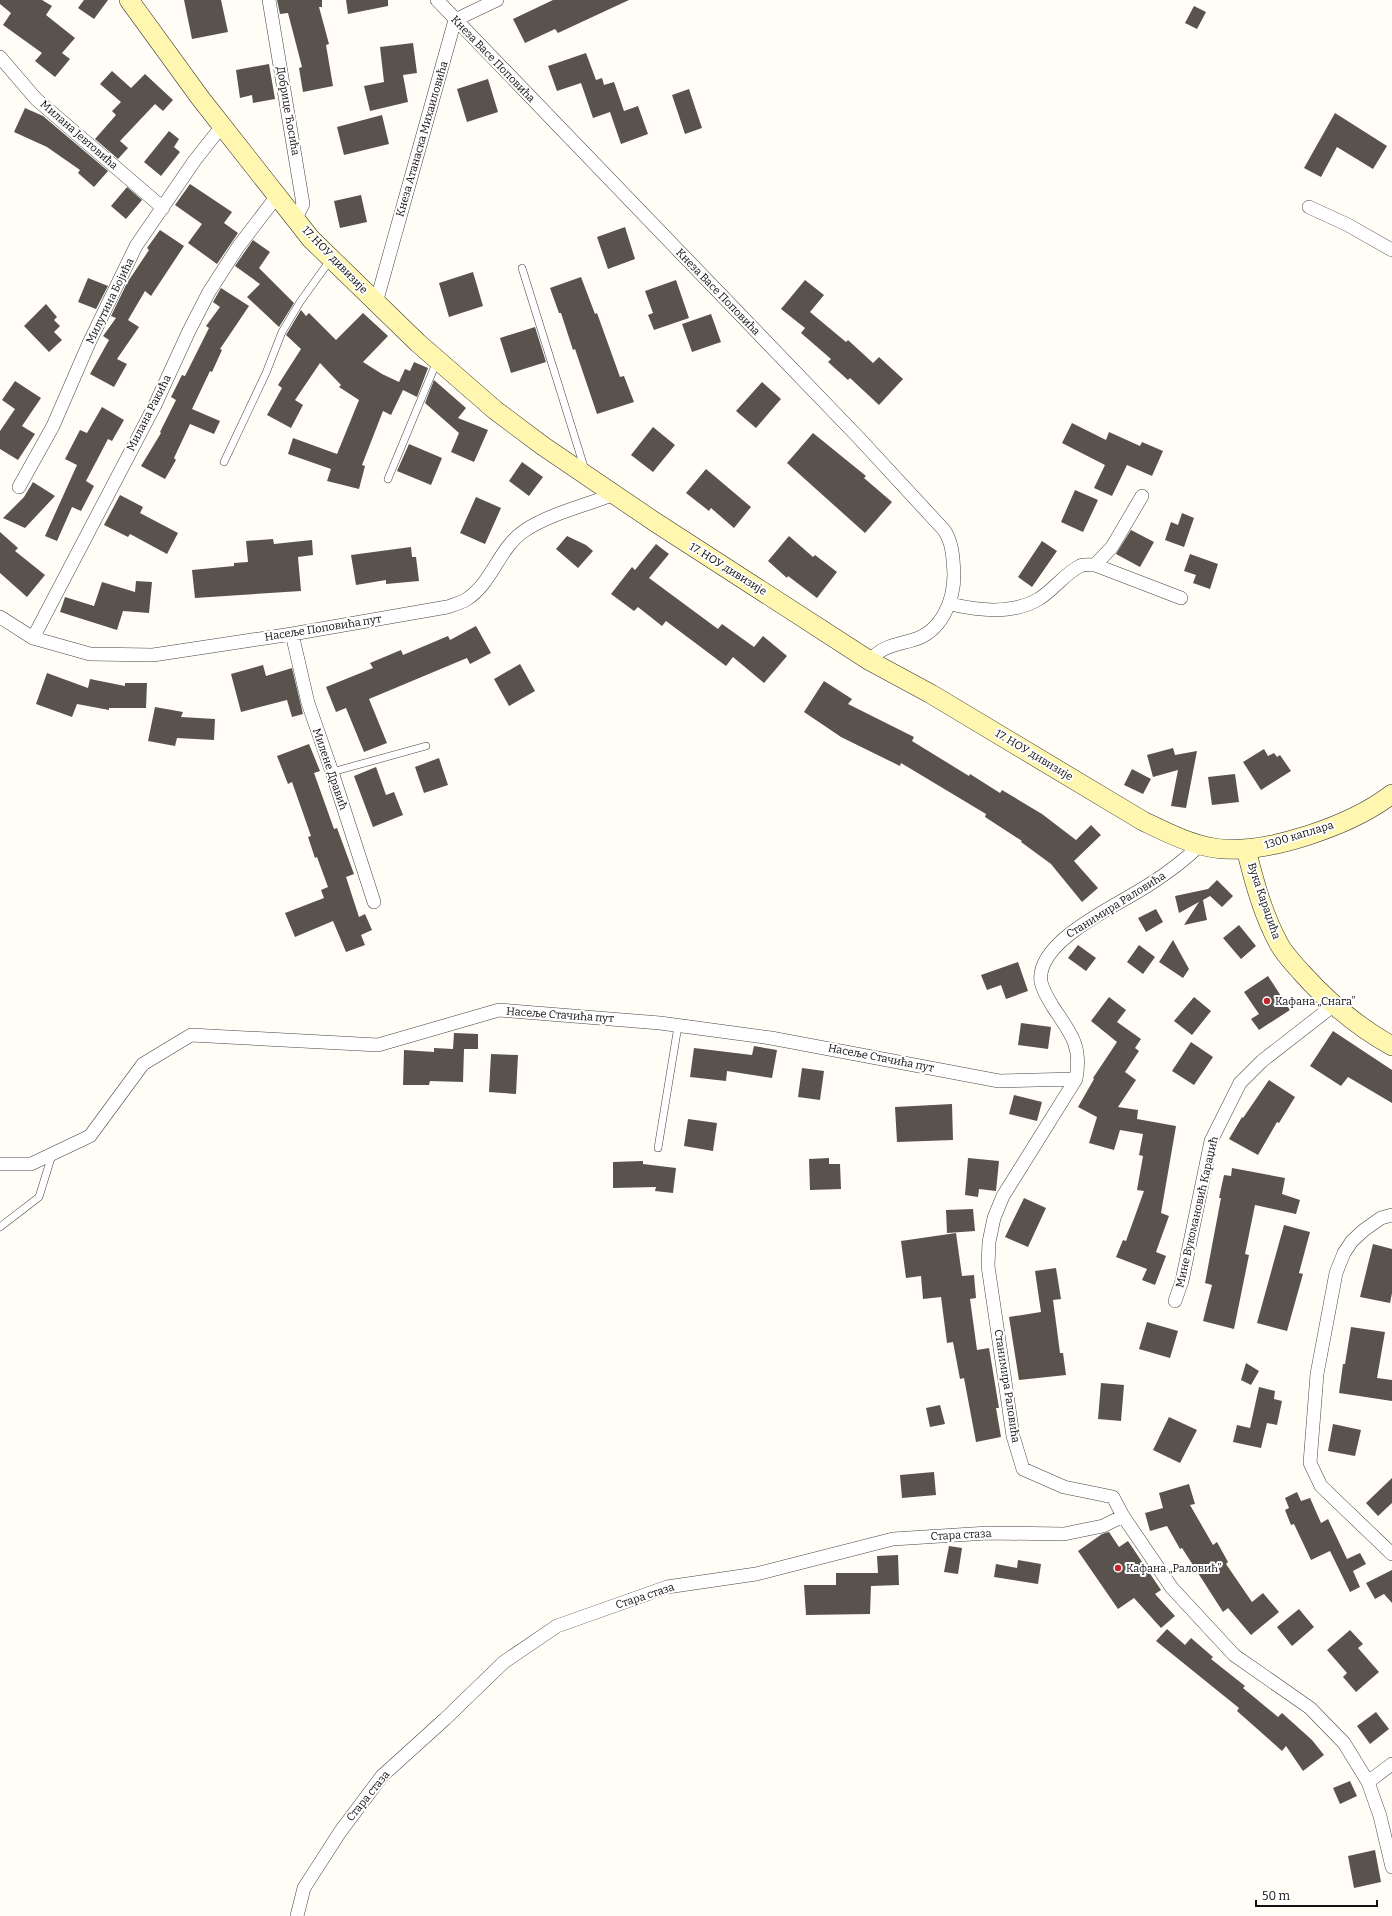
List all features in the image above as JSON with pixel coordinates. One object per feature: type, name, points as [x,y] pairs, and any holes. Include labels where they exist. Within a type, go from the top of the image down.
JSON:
[{"type":"street","name":"17. НОУ дивизије","points":[[129,0],[222,126],[278,196],[295,220],[331,259],[376,303],[438,360],[523,432],[711,559],[870,661],[931,694],[1143,821],[1176,837],[1200,845]]},
{"type":"street","name":"Добрице Ћосића","points":[[269,0],[303,204],[295,220]]},
{"type":"street","name":"Кнеза Васе Поповића","points":[[437,0],[853,431],[944,530],[950,540],[953,564],[953,586],[950,604]]},
{"type":"street","points":[[455,20],[497,0]]},
{"type":"street","name":"Кнеза Атанаска Михаиловића","points":[[376,303],[455,20]]},
{"type":"street","name":"Милана Јевтовића","points":[[0,57],[36,99],[163,208]]},
{"type":"street","name":"Милутина Бојића","points":[[19,487],[53,426],[89,343],[136,246],[195,160],[222,126]]},
{"type":"street","name":"Милана Ракића","points":[[33,638],[155,405],[189,331],[209,292],[238,247],[278,196]]},
{"type":"street","points":[[1309,207],[1348,225],[1392,250]]},
{"type":"street","name":"Насеље Поповића пут","points":[[0,617],[33,638],[90,654],[153,655],[292,634],[447,607],[466,599],[484,582],[507,548],[524,532],[546,520],[614,494]]},
{"type":"street","points":[[1095,565],[1112,547],[1142,496]]},
{"type":"street","points":[[870,661],[875,654],[883,648],[915,639],[931,630],[946,612],[950,604],[975,610],[990,610],[1021,606],[1037,600],[1080,565],[1095,565],[1181,598]]},
{"type":"street","name":"Милене Дравић","points":[[292,634],[308,703],[374,902]]},
{"type":"street","name":"1300 каплара","points":[[1200,845],[1228,849],[1246,849],[1276,843],[1328,827],[1363,812],[1392,794]]},
{"type":"street","name":"Станимира Раловића","points":[[1200,845],[1164,875],[1064,938],[1049,953],[1043,967],[1041,982],[1047,996],[1072,1036],[1078,1054],[1076,1080],[1003,1196],[994,1218],[989,1242],[988,1266],[1013,1436],[1023,1469],[1064,1487],[1113,1496],[1123,1516],[1172,1588],[1234,1655],[1310,1708],[1344,1743],[1368,1782],[1380,1816],[1392,1867]]},
{"type":"street","name":"Вука Караџића","points":[[1246,849],[1255,884],[1279,945],[1290,960],[1334,1005],[1371,1034],[1392,1046]]},
{"type":"street","name":"Мине Вукомановић Караџић","points":[[1175,1301],[1182,1281],[1211,1141],[1240,1083],[1262,1060],[1334,1005]]},
{"type":"street","name":"Насеље Стачића пут","points":[[0,1164],[32,1164],[90,1136],[143,1064],[192,1035],[378,1045],[499,1010],[660,1023],[771,1038],[999,1081],[1076,1080]]},
{"type":"street","points":[[1392,1215],[1381,1218],[1352,1241],[1344,1254],[1336,1273],[1317,1374],[1310,1463],[1320,1486],[1392,1554]]},
{"type":"street","name":"Стара стаза","points":[[297,1916],[304,1888],[340,1832],[382,1776],[446,1720],[504,1662],[557,1626],[667,1587],[756,1574],[894,1539],[988,1533],[1064,1534],[1102,1526],[1123,1516]]},
{"type":"street","points":[[1368,1782],[1392,1764]]},
{"type":"lane","points":[[224,462],[266,373],[282,332],[300,302],[331,259]]},
{"type":"lane","points":[[522,268],[586,476]]},
{"type":"lane","points":[[388,479],[438,360]]},
{"type":"lane","points":[[332,772],[426,746]]},
{"type":"lane","points":[[658,1148],[678,1026]]},
{"type":"lane","points":[[0,1227],[39,1197],[52,1154]]},
{"type":"building","points":[[0,0],[42,0],[52,6],[46,15],[75,38],[62,53],[70,59],[55,77],[35,61],[42,53],[3,25],[11,13],[0,4]]},
{"type":"building","points":[[84,0],[108,0],[94,19],[78,8]]},
{"type":"building","points":[[184,0],[221,0],[228,32],[192,39]]},
{"type":"building","points":[[277,0],[322,0],[322,7],[319,7],[329,44],[326,45],[333,86],[303,92],[299,68],[302,67],[288,13],[280,14]]},
{"type":"building","points":[[346,0],[388,0],[388,6],[348,14]]},
{"type":"building","points":[[553,0],[629,0],[558,33],[555,29],[525,43],[513,19]]},
{"type":"building","points":[[1194,6],[1206,12],[1197,29],[1185,23]]},
{"type":"building","points":[[413,43],[417,73],[403,75],[408,102],[370,111],[364,86],[384,82],[380,47]]},
{"type":"building","points":[[586,53],[596,80],[602,78],[604,85],[614,82],[624,111],[638,106],[648,134],[621,144],[610,112],[593,118],[581,83],[557,91],[548,66]]},
{"type":"building","points":[[269,64],[275,99],[253,103],[252,95],[240,98],[236,70]]},
{"type":"building","points":[[112,71],[131,88],[145,74],[173,100],[163,111],[155,104],[120,141],[128,148],[118,159],[95,139],[116,115],[112,111],[121,102],[100,84]]},
{"type":"building","points":[[488,79],[498,112],[467,122],[457,89]]},
{"type":"building","points":[[689,89],[702,128],[685,134],[672,95]]},
{"type":"building","points":[[25,108],[43,116],[108,171],[94,187],[78,173],[80,170],[47,147],[14,132]]},
{"type":"building","points":[[1335,113],[1387,146],[1373,169],[1337,147],[1321,177],[1304,168]]},
{"type":"building","points":[[382,115],[389,144],[344,155],[337,127]]},
{"type":"building","points":[[169,131],[179,139],[174,147],[180,152],[161,176],[144,162]]},
{"type":"building","points":[[190,184],[232,212],[224,223],[238,233],[217,264],[188,243],[202,224],[175,205]]},
{"type":"building","points":[[127,187],[142,200],[126,219],[111,206]]},
{"type":"building","points":[[361,195],[367,222],[340,228],[334,201]]},
{"type":"building","points":[[625,227],[635,259],[608,269],[597,237]]},
{"type":"building","points":[[160,230],[184,246],[151,296],[145,291],[128,320],[139,327],[117,359],[127,364],[114,387],[90,374],[109,340],[103,336],[116,318],[111,316],[127,283],[149,250],[147,248]]},
{"type":"building","points":[[253,240],[270,252],[259,268],[294,303],[279,327],[247,297],[260,284],[235,266]]},
{"type":"building","points":[[473,272],[483,306],[449,317],[439,283]]},
{"type":"building","points":[[581,277],[595,314],[597,313],[620,377],[624,376],[634,402],[597,414],[575,349],[573,350],[561,313],[559,313],[550,288]]},
{"type":"building","points":[[88,278],[108,286],[96,309],[78,302]]},
{"type":"building","points":[[676,280],[689,318],[654,330],[648,315],[653,313],[645,291]]},
{"type":"building","points":[[805,280],[824,295],[810,312],[846,342],[848,340],[873,363],[879,357],[903,379],[879,405],[850,378],[848,380],[828,362],[831,359],[801,333],[805,328],[781,309]]},
{"type":"building","points":[[221,288],[249,306],[220,349],[222,350],[212,372],[210,371],[192,409],[220,421],[214,434],[190,424],[174,458],[176,460],[165,479],[141,466],[161,433],[160,432],[176,400],[171,397],[182,375],[185,376],[209,328],[206,326],[220,307],[213,302]]},
{"type":"building","points":[[46,304],[57,317],[54,320],[60,326],[54,332],[62,340],[49,352],[24,326]]},
{"type":"building","points":[[301,310],[306,316],[309,313],[336,340],[363,313],[388,336],[363,362],[382,374],[399,382],[405,369],[410,371],[414,362],[428,368],[417,397],[403,390],[391,415],[383,411],[362,465],[365,466],[359,489],[327,481],[331,469],[288,454],[293,438],[337,454],[359,400],[339,387],[341,385],[320,363],[295,400],[303,405],[291,428],[267,415],[282,388],[278,385],[301,349],[286,335]]},
{"type":"building","points":[[711,314],[721,342],[692,352],[682,324]]},
{"type":"building","points":[[535,327],[546,362],[511,373],[500,338]]},
{"type":"building","points":[[434,380],[466,408],[458,418],[488,430],[474,462],[451,452],[459,433],[425,403]]},
{"type":"building","points":[[15,381],[41,398],[22,426],[35,434],[18,460],[0,449],[0,431],[15,409],[2,400]]},
{"type":"building","points":[[762,382],[781,399],[756,428],[736,411]]},
{"type":"building","points":[[102,407],[124,420],[112,441],[108,439],[86,481],[94,486],[81,511],[72,507],[57,541],[45,536],[77,465],[65,459],[80,430],[87,433]]},
{"type":"building","points":[[1072,423],[1106,440],[1109,432],[1140,446],[1142,442],[1163,451],[1152,476],[1127,465],[1112,496],[1094,488],[1105,465],[1062,443]]},
{"type":"building","points":[[653,427],[675,445],[653,472],[631,455]]},
{"type":"building","points":[[813,433],[866,476],[864,478],[892,502],[865,533],[787,463]]},
{"type":"building","points":[[409,444],[442,458],[431,485],[397,471]]},
{"type":"building","points":[[522,462],[543,477],[529,496],[509,481]]},
{"type":"building","points":[[706,469],[751,507],[734,528],[711,508],[709,511],[686,493]]},
{"type":"building","points":[[33,482],[55,496],[25,528],[3,518],[24,497]]},
{"type":"building","points":[[1075,490],[1098,500],[1083,532],[1061,522]]},
{"type":"building","points":[[120,495],[143,507],[140,513],[178,533],[167,554],[130,534],[128,537],[104,525]]},
{"type":"building","points":[[476,497],[501,508],[485,544],[460,533]]},
{"type":"building","points":[[1182,513],[1194,518],[1184,547],[1165,540],[1171,522],[1178,525]]},
{"type":"building","points":[[1131,530],[1154,542],[1140,567],[1116,554]]},
{"type":"building","points":[[0,532],[18,548],[15,551],[45,575],[27,597],[0,573]]},
{"type":"building","points":[[567,536],[586,545],[593,551],[578,568],[556,549]]},
{"type":"building","points":[[789,536],[813,557],[815,555],[837,572],[817,598],[788,576],[787,578],[768,561]]},
{"type":"building","points":[[273,539],[274,544],[312,540],[313,555],[298,557],[301,591],[195,598],[192,570],[234,566],[234,563],[248,562],[246,541]]},
{"type":"building","points":[[1042,541],[1057,551],[1032,587],[1018,577]]},
{"type":"building","points":[[656,544],[669,554],[649,578],[718,629],[722,624],[754,647],[763,636],[787,656],[764,683],[733,657],[726,666],[666,621],[662,626],[638,607],[634,611],[611,594],[632,567],[635,570]]},
{"type":"building","points":[[411,547],[412,557],[416,557],[419,581],[386,584],[386,580],[356,585],[351,555]]},
{"type":"building","points":[[1190,554],[1218,564],[1210,589],[1193,583],[1196,575],[1184,571]]},
{"type":"building","points":[[136,581],[152,582],[149,613],[123,611],[117,630],[60,612],[65,597],[94,606],[102,582],[135,592]]},
{"type":"building","points":[[476,626],[491,653],[470,664],[467,658],[369,699],[387,743],[364,752],[346,708],[336,712],[326,687],[373,668],[370,663],[401,650],[403,655],[448,636],[450,640]]},
{"type":"building","points":[[520,664],[535,691],[509,706],[494,679]]},
{"type":"building","points":[[263,665],[266,676],[292,668],[303,714],[292,717],[287,700],[241,712],[231,674]]},
{"type":"building","points":[[47,673],[88,688],[90,679],[125,686],[125,683],[147,683],[146,708],[109,708],[109,710],[77,704],[72,717],[36,704]]},
{"type":"building","points":[[824,681],[852,699],[848,704],[914,737],[912,741],[969,776],[970,774],[1000,793],[1002,790],[1042,814],[1076,840],[1091,825],[1101,835],[1074,861],[1098,888],[1082,902],[1051,864],[1021,842],[1022,841],[985,817],[986,814],[901,763],[900,766],[841,737],[804,712]]},
{"type":"building","points":[[155,707],[183,712],[181,717],[215,719],[214,740],[177,738],[175,746],[148,741]]},
{"type":"building","points":[[309,744],[320,771],[314,773],[334,829],[337,828],[354,874],[346,877],[359,917],[365,914],[372,930],[361,935],[365,945],[346,952],[333,921],[295,937],[285,913],[324,898],[321,890],[328,887],[317,857],[315,858],[308,837],[311,836],[292,782],[288,784],[277,756]]},
{"type":"building","points":[[1173,748],[1175,755],[1197,751],[1186,808],[1171,806],[1178,770],[1153,777],[1147,755]]},
{"type":"building","points":[[1264,749],[1268,756],[1274,753],[1277,757],[1280,755],[1291,771],[1261,790],[1243,762]]},
{"type":"building","points":[[439,758],[448,785],[424,793],[415,767]]},
{"type":"building","points":[[376,767],[386,795],[394,792],[403,815],[373,827],[354,776]]},
{"type":"building","points":[[1132,769],[1151,779],[1143,794],[1124,785]]},
{"type":"building","points":[[1235,774],[1239,802],[1212,805],[1208,777]]},
{"type":"building","points":[[1217,880],[1233,896],[1222,907],[1210,896],[1203,900],[1207,920],[1184,925],[1199,902],[1179,913],[1175,896],[1208,889]]},
{"type":"building","points":[[1156,909],[1163,922],[1146,932],[1138,918]]},
{"type":"building","points":[[1239,925],[1256,946],[1241,959],[1223,938]]},
{"type":"building","points":[[1173,940],[1189,969],[1183,978],[1159,962]]},
{"type":"building","points":[[1078,945],[1096,958],[1086,971],[1068,958]]},
{"type":"building","points":[[1139,945],[1155,957],[1143,974],[1127,962]]},
{"type":"building","points":[[1018,962],[1028,991],[1006,999],[1001,985],[987,990],[981,975]]},
{"type":"building","name":"Кафана „Снага”","points":[[1268,976],[1290,1010],[1259,1030],[1251,1019],[1259,1014],[1244,992]]},
{"type":"building","points":[[1109,997],[1126,1010],[1117,1022],[1141,1039],[1135,1048],[1139,1051],[1125,1072],[1136,1080],[1118,1107],[1138,1110],[1137,1119],[1176,1126],[1161,1213],[1169,1216],[1156,1252],[1166,1256],[1155,1285],[1142,1280],[1147,1269],[1116,1257],[1123,1240],[1126,1241],[1144,1191],[1137,1190],[1143,1156],[1139,1155],[1143,1134],[1120,1130],[1114,1150],[1089,1143],[1097,1117],[1078,1107],[1094,1079],[1093,1078],[1117,1042],[1091,1021]]},
{"type":"building","points":[[1194,997],[1211,1011],[1192,1035],[1174,1021]]},
{"type":"building","points":[[1021,1023],[1051,1027],[1048,1049],[1018,1045]]},
{"type":"building","points":[[1333,1031],[1392,1070],[1392,1103],[1348,1077],[1341,1086],[1310,1066]]},
{"type":"building","points":[[454,1033],[478,1034],[478,1049],[464,1049],[463,1082],[430,1081],[429,1085],[403,1085],[404,1050],[434,1052],[434,1048],[453,1049]]},
{"type":"building","points":[[1191,1042],[1213,1057],[1194,1085],[1172,1071]]},
{"type":"building","points":[[754,1046],[777,1050],[772,1078],[727,1071],[726,1081],[690,1077],[694,1048],[752,1055]]},
{"type":"building","points":[[491,1054],[518,1055],[516,1094],[489,1092]]},
{"type":"building","points":[[802,1068],[824,1071],[820,1100],[798,1097]]},
{"type":"building","points":[[1269,1080],[1295,1097],[1279,1123],[1277,1122],[1258,1155],[1229,1139],[1242,1117],[1243,1118]]},
{"type":"building","points":[[1014,1095],[1042,1102],[1037,1121],[1009,1114]]},
{"type":"building","points":[[952,1104],[953,1140],[897,1142],[895,1107]]},
{"type":"building","points":[[688,1119],[717,1123],[713,1151],[684,1146]]},
{"type":"building","points":[[829,1158],[829,1164],[840,1164],[841,1189],[810,1190],[809,1159]]},
{"type":"building","points":[[968,1158],[999,1161],[996,1191],[979,1189],[978,1197],[965,1195]]},
{"type":"building","points":[[643,1161],[643,1164],[676,1168],[673,1193],[655,1191],[656,1187],[613,1188],[613,1162]]},
{"type":"building","points":[[1232,1168],[1285,1178],[1282,1194],[1300,1200],[1296,1214],[1255,1205],[1245,1254],[1249,1255],[1234,1329],[1203,1321],[1212,1285],[1205,1283],[1221,1198],[1219,1198],[1224,1175],[1231,1176]]},
{"type":"building","points":[[1024,1198],[1046,1208],[1028,1247],[1005,1237]]},
{"type":"building","points":[[973,1209],[975,1231],[947,1233],[946,1210]]},
{"type":"building","points":[[1284,1225],[1310,1232],[1299,1273],[1303,1274],[1287,1331],[1257,1323]]},
{"type":"building","points":[[956,1233],[962,1276],[974,1275],[976,1298],[970,1299],[977,1350],[989,1348],[999,1408],[996,1408],[1001,1437],[976,1442],[964,1378],[960,1379],[953,1342],[947,1343],[941,1297],[923,1299],[921,1276],[906,1278],[901,1241]]},
{"type":"building","points":[[1373,1244],[1392,1249],[1392,1293],[1390,1303],[1360,1297]]},
{"type":"building","points":[[1056,1268],[1061,1299],[1053,1300],[1060,1353],[1063,1353],[1066,1375],[1019,1380],[1009,1317],[1041,1312],[1035,1271]]},
{"type":"building","points":[[1147,1322],[1178,1331],[1170,1358],[1139,1349]]},
{"type":"building","points":[[1351,1327],[1385,1332],[1377,1378],[1392,1380],[1392,1401],[1339,1393],[1343,1364],[1345,1364]]},
{"type":"building","points":[[1246,1363],[1259,1371],[1251,1385],[1241,1380]]},
{"type":"building","points":[[1101,1383],[1124,1385],[1121,1421],[1098,1419]]},
{"type":"building","points":[[1259,1387],[1275,1391],[1274,1399],[1282,1401],[1277,1425],[1267,1423],[1261,1448],[1233,1442],[1237,1425],[1250,1428]]},
{"type":"building","points":[[940,1405],[945,1424],[930,1427],[926,1408]]},
{"type":"building","points":[[1169,1417],[1197,1430],[1180,1463],[1153,1450]]},
{"type":"building","points":[[1333,1424],[1361,1430],[1355,1456],[1328,1451]]},
{"type":"building","points":[[934,1472],[936,1495],[902,1498],[900,1475]]},
{"type":"building","points":[[1392,1478],[1392,1503],[1378,1516],[1366,1503]]},
{"type":"building","points":[[1189,1484],[1195,1504],[1190,1505],[1213,1545],[1217,1542],[1228,1562],[1226,1564],[1252,1602],[1263,1593],[1279,1612],[1251,1635],[1228,1608],[1223,1612],[1182,1548],[1180,1549],[1167,1526],[1150,1531],[1145,1513],[1163,1508],[1159,1493]]},
{"type":"building","points":[[1297,1492],[1301,1501],[1310,1498],[1321,1523],[1328,1519],[1347,1559],[1360,1553],[1366,1564],[1353,1571],[1360,1587],[1350,1592],[1330,1551],[1311,1560],[1294,1524],[1291,1525],[1285,1510],[1289,1508],[1285,1498]]},
{"type":"building","name":"Кафана „Раловић”","points":[[1109,1532],[1119,1547],[1128,1541],[1161,1590],[1155,1594],[1175,1616],[1161,1628],[1134,1598],[1118,1609],[1078,1551],[1102,1534]]},
{"type":"building","points":[[949,1546],[962,1548],[958,1574],[944,1572]]},
{"type":"building","points":[[898,1555],[899,1585],[871,1586],[870,1614],[806,1615],[804,1585],[836,1585],[836,1573],[878,1573],[877,1556]]},
{"type":"building","points":[[1018,1560],[1041,1564],[1038,1584],[994,1577],[996,1564],[1017,1568]]},
{"type":"building","points":[[1392,1570],[1392,1603],[1384,1594],[1375,1599],[1366,1583]]},
{"type":"building","points":[[1299,1609],[1314,1627],[1292,1646],[1277,1627]]},
{"type":"building","points":[[1167,1629],[1185,1645],[1191,1638],[1213,1657],[1211,1659],[1245,1686],[1243,1688],[1278,1717],[1282,1713],[1312,1740],[1324,1755],[1303,1771],[1286,1746],[1282,1751],[1237,1711],[1239,1708],[1156,1641]]},
{"type":"building","points":[[1350,1630],[1363,1644],[1358,1648],[1379,1672],[1356,1692],[1343,1677],[1347,1673],[1327,1650]]},
{"type":"building","points":[[1376,1712],[1389,1729],[1370,1744],[1357,1726]]},
{"type":"building","points":[[1350,1781],[1357,1796],[1340,1804],[1333,1788]]},
{"type":"building","points":[[1375,1850],[1381,1882],[1354,1888],[1348,1856]]},
{"type":"place","name":"Кафана „Снага”","points":[[1267,1001]]},
{"type":"place","name":"Кафана „Раловић”","points":[[1118,1568]]}]
